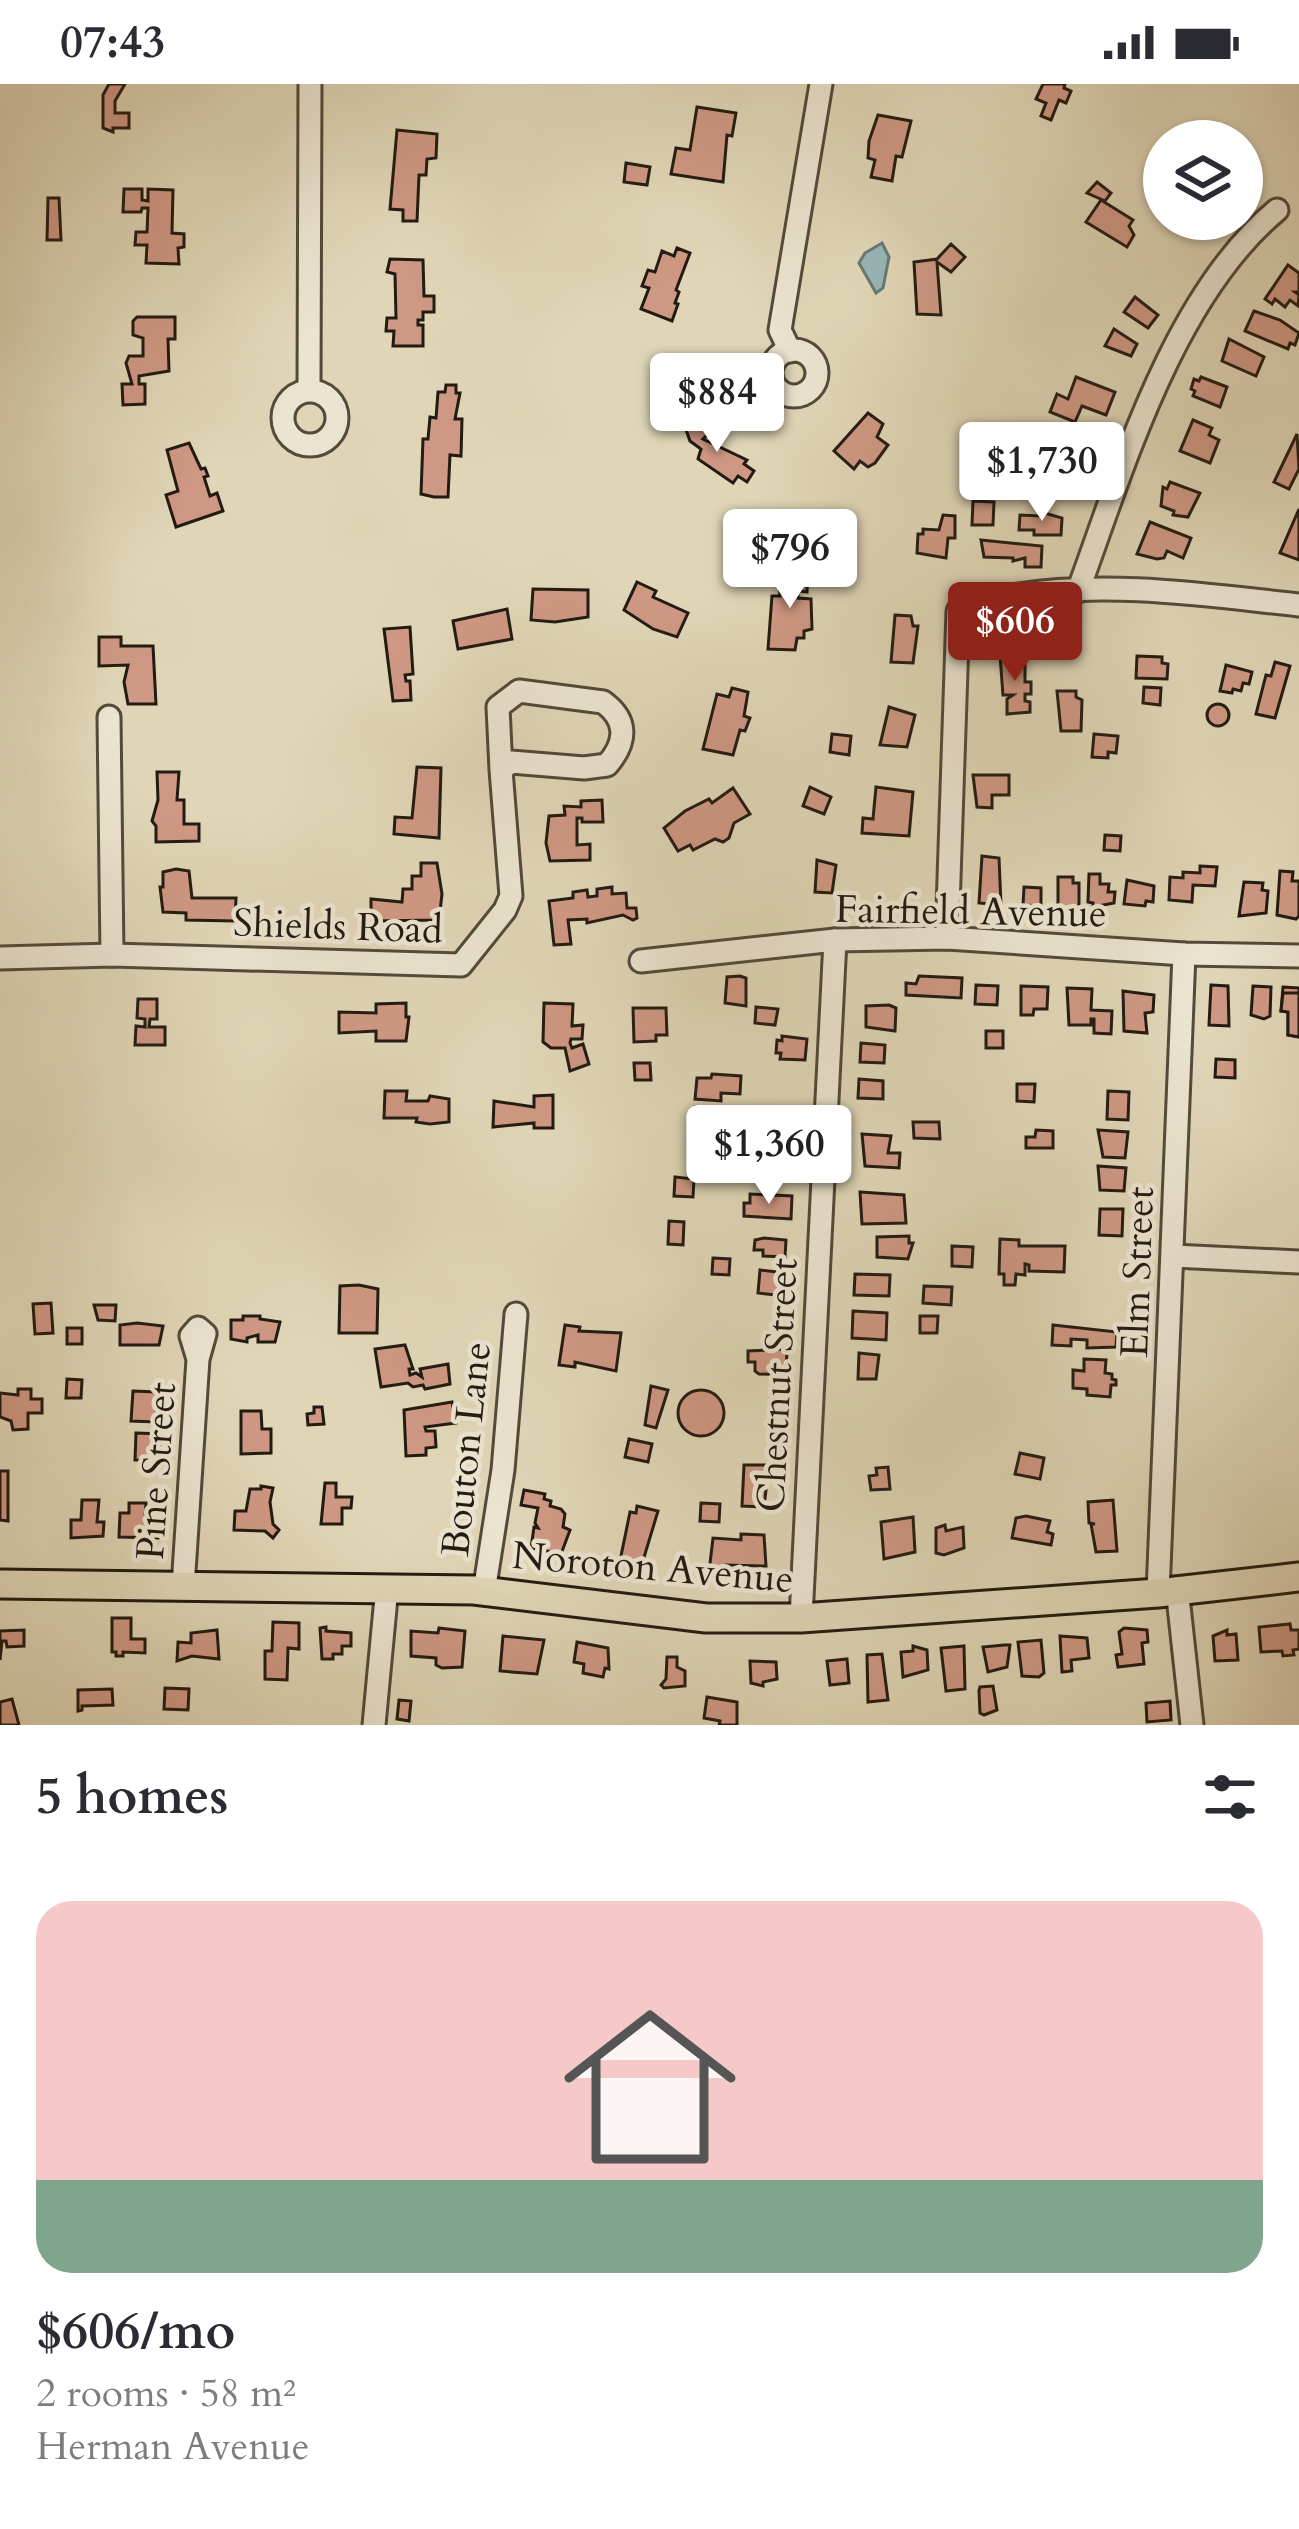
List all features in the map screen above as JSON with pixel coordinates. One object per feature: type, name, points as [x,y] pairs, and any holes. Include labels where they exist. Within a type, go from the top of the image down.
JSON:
[{"type":"main road","name":"Noroton Avenue","points":[[0,1584],[388,1587],[484,1592],[706,1618],[801,1618],[1299,1577]]},
{"type":"street","points":[[309,389],[310,84]]},
{"type":"street","points":[[790,351],[780,330],[821,84]]},
{"type":"street","points":[[1078,591],[1169,354],[1216,279],[1277,210]]},
{"type":"street","points":[[947,938],[958,611],[1011,596],[1078,591],[1299,605]]},
{"type":"street","name":"Shields Road","points":[[0,958],[112,955],[461,965],[512,896],[501,770],[498,707],[519,691],[603,701],[622,723],[623,740],[608,765],[584,768],[511,762],[501,770]]},
{"type":"street","points":[[109,716],[112,955]]},
{"type":"street","name":"Fairfield Avenue","points":[[641,962],[835,940],[947,938],[1184,954],[1299,956]]},
{"type":"street","name":"Chestnut Street","points":[[801,1618],[835,940]]},
{"type":"street","name":"Elm Street","points":[[1184,954],[1172,1256],[1168,1591],[1192,1725]]},
{"type":"street","points":[[1172,1256],[1299,1262]]},
{"type":"street","name":"Bouton Lane","points":[[484,1592],[503,1470],[516,1314]]},
{"type":"street","name":"Pine Street","points":[[183,1587],[198,1360]]},
{"type":"street","points":[[374,1725],[388,1587]]},
{"type":"water","points":[[882,243],[889,257],[883,288],[876,293],[859,263],[865,253]]},
{"type":"building","points":[[109,84],[125,84],[115,101],[115,113],[129,113],[129,128],[113,128],[113,132],[103,128],[103,95]]},
{"type":"building","points":[[1043,84],[1065,84],[1071,91],[1066,103],[1059,100],[1051,120],[1041,116],[1046,103],[1036,99]]},
{"type":"building","points":[[697,107],[736,113],[732,136],[727,135],[723,182],[671,174],[676,148],[690,150]]},
{"type":"building","points":[[878,115],[911,121],[902,157],[896,156],[892,181],[871,177],[875,160],[868,158],[869,141]]},
{"type":"building","points":[[397,130],[437,134],[436,158],[427,159],[426,175],[419,175],[417,221],[403,221],[403,210],[390,209]]},
{"type":"building","points":[[626,163],[650,167],[647,185],[624,182]]},
{"type":"building","points":[[1097,182],[1111,193],[1105,201],[1087,193]]},
{"type":"building","points":[[124,189],[142,189],[142,200],[148,201],[148,189],[173,190],[172,233],[184,234],[184,247],[178,248],[179,264],[146,263],[147,245],[135,245],[136,232],[147,232],[148,208],[123,212]]},
{"type":"building","points":[[48,198],[59,198],[61,240],[47,240]]},
{"type":"building","points":[[1101,200],[1133,220],[1129,226],[1134,235],[1127,247],[1086,222]]},
{"type":"building","points":[[951,244],[965,257],[951,272],[937,262],[941,315],[917,314],[914,262],[937,259]]},
{"type":"building","points":[[677,248],[690,253],[676,290],[678,304],[672,321],[641,309],[649,288],[642,286],[648,270],[655,272],[662,251],[674,256]]},
{"type":"building","points":[[390,259],[423,260],[424,296],[434,296],[434,312],[423,312],[423,320],[418,320],[423,325],[423,346],[393,346],[394,331],[386,331],[387,318],[396,318],[395,274],[387,272]]},
{"type":"building","points":[[1288,265],[1299,273],[1298,306],[1290,300],[1285,307],[1275,299],[1272,304],[1265,299]]},
{"type":"building","points":[[1135,297],[1158,315],[1148,328],[1124,312]]},
{"type":"building","points":[[1254,311],[1299,333],[1295,345],[1290,343],[1288,349],[1245,331]]},
{"type":"building","points":[[137,317],[175,317],[175,339],[168,339],[169,371],[139,376],[139,384],[145,384],[145,404],[123,405],[122,384],[132,384],[126,363],[129,356],[143,356],[143,338],[133,335]]},
{"type":"building","points":[[1114,329],[1137,344],[1131,356],[1105,346]]},
{"type":"building","points":[[1229,339],[1264,357],[1256,376],[1222,361]]},
{"type":"building","points":[[1076,377],[1115,392],[1106,415],[1082,406],[1075,422],[1050,412],[1057,394],[1068,399]]},
{"type":"building","points":[[1194,379],[1227,387],[1220,407],[1193,396]]},
{"type":"building","points":[[446,385],[456,385],[460,393],[455,419],[462,419],[461,456],[450,455],[448,497],[434,497],[421,494],[423,439],[428,439],[430,417],[436,418],[438,392],[445,392]]},
{"type":"building","points":[[868,413],[883,424],[877,437],[888,445],[875,463],[868,467],[860,461],[854,469],[834,451]]},
{"type":"building","points":[[701,418],[707,435],[703,439],[747,460],[744,464],[754,471],[747,482],[738,476],[733,483],[698,459],[701,449],[690,441],[684,424]]},
{"type":"building","points":[[1193,420],[1212,428],[1209,435],[1219,440],[1210,463],[1180,451]]},
{"type":"building","points":[[1044,433],[1085,435],[1081,459],[1053,456],[1054,443],[1043,442]]},
{"type":"building","points":[[1297,434],[1299,469],[1289,489],[1274,482]]},
{"type":"building","points":[[189,443],[201,469],[205,468],[210,496],[217,493],[223,511],[176,527],[166,495],[178,491],[167,450]]},
{"type":"building","points":[[1063,470],[1063,476],[1069,476],[1069,487],[1063,487],[1063,493],[1026,489],[1027,478],[1022,477],[1022,471]]},
{"type":"building","points":[[1170,482],[1200,493],[1188,517],[1173,515],[1174,511],[1161,506],[1163,487],[1167,489]]},
{"type":"building","points":[[973,501],[994,502],[993,525],[972,525]]},
{"type":"building","points":[[1299,509],[1299,560],[1280,553]]},
{"type":"building","points":[[1041,512],[1062,518],[1061,535],[1019,530],[1020,515],[1041,516]]},
{"type":"building","points":[[943,515],[955,516],[955,538],[948,538],[946,558],[917,553],[918,534],[923,529],[939,530]]},
{"type":"building","points":[[1150,522],[1191,538],[1183,558],[1167,551],[1157,559],[1137,554]]},
{"type":"building","points":[[981,540],[1042,546],[1041,567],[1025,567],[1025,558],[984,557]]},
{"type":"building","points":[[778,570],[808,571],[807,592],[798,591],[798,598],[811,599],[812,629],[804,631],[804,638],[797,638],[795,650],[768,649],[772,596],[780,596]]},
{"type":"building","points":[[637,582],[656,591],[653,597],[688,613],[677,637],[653,629],[624,610]]},
{"type":"building","points":[[533,589],[588,590],[588,617],[531,620]]},
{"type":"building","points":[[507,609],[512,639],[458,649],[453,621]]},
{"type":"building","points":[[895,615],[911,616],[913,626],[918,626],[913,663],[891,662]]},
{"type":"building","points":[[410,627],[413,674],[405,675],[411,700],[393,701],[384,629]]},
{"type":"building","points":[[99,637],[121,637],[121,646],[153,646],[156,704],[128,704],[124,682],[128,665],[99,666]]},
{"type":"building","points":[[1000,655],[1025,656],[1025,682],[1031,682],[1031,694],[1025,694],[1025,701],[1030,702],[1030,712],[1007,714],[1007,699],[1013,695],[1003,695]]},
{"type":"building","points":[[1137,656],[1162,657],[1162,663],[1168,664],[1167,679],[1136,678]]},
{"type":"building","points":[[1275,662],[1290,666],[1275,718],[1256,714],[1266,675],[1271,676]]},
{"type":"building","points":[[1226,665],[1252,672],[1241,691],[1220,691]]},
{"type":"building","points":[[1144,687],[1161,688],[1160,705],[1143,703]]},
{"type":"building","points":[[732,688],[748,692],[744,716],[750,718],[745,731],[740,730],[733,755],[703,749],[717,694],[729,697]]},
{"type":"building","points":[[1057,691],[1076,691],[1082,700],[1081,731],[1061,731]]},
{"type":"building","points":[[1218,704],[1229,715],[1218,726],[1207,715]]},
{"type":"building","points":[[889,707],[915,715],[907,747],[880,745]]},
{"type":"building","points":[[832,734],[851,736],[849,755],[830,752]]},
{"type":"building","points":[[1094,734],[1118,736],[1116,753],[1108,752],[1108,758],[1092,757]]},
{"type":"building","points":[[417,767],[441,768],[439,838],[394,834],[395,817],[412,818]]},
{"type":"building","points":[[157,772],[179,772],[177,800],[184,800],[184,824],[199,824],[199,841],[156,842],[152,821],[158,800]]},
{"type":"building","points":[[973,775],[1009,775],[1009,795],[992,795],[992,808],[977,807]]},
{"type":"building","points":[[810,787],[831,797],[824,814],[803,806]]},
{"type":"building","points":[[876,787],[913,792],[909,836],[862,833],[863,818],[873,819]]},
{"type":"building","points":[[733,788],[750,814],[734,823],[723,842],[715,839],[693,850],[690,845],[678,851],[664,828],[685,811],[709,799],[712,803]]},
{"type":"building","points":[[602,800],[603,822],[577,818],[577,845],[590,844],[590,860],[550,861],[549,816],[565,815],[564,806],[581,807],[581,801]]},
{"type":"building","points":[[1105,835],[1121,836],[1120,851],[1104,850]]},
{"type":"building","points":[[982,856],[999,858],[1001,905],[979,903]]},
{"type":"building","points":[[817,860],[836,865],[832,893],[815,892]]},
{"type":"building","points":[[421,863],[437,863],[442,894],[439,920],[371,921],[371,899],[402,902],[403,889],[412,889],[412,876],[421,876]]},
{"type":"building","points":[[1200,866],[1217,867],[1215,886],[1193,885],[1192,902],[1169,900],[1170,877],[1200,873]]},
{"type":"building","points":[[189,871],[192,898],[236,898],[235,921],[186,920],[186,913],[163,912],[163,872]]},
{"type":"building","points":[[1280,871],[1293,872],[1292,881],[1299,881],[1296,919],[1277,915]]},
{"type":"building","points":[[1089,874],[1100,874],[1100,884],[1109,884],[1108,892],[1115,892],[1114,903],[1093,907],[1088,902]]},
{"type":"building","points":[[1058,877],[1073,877],[1073,883],[1079,883],[1079,908],[1058,908]]},
{"type":"building","points":[[1127,880],[1154,886],[1153,902],[1124,904]]},
{"type":"building","points":[[1244,882],[1263,883],[1262,890],[1268,891],[1266,913],[1239,916]]},
{"type":"building","points":[[612,887],[612,894],[626,893],[627,908],[636,908],[637,918],[568,920],[571,944],[554,945],[549,901],[573,898],[573,892],[587,890],[588,897],[597,896],[597,889]]},
{"type":"building","points":[[1024,887],[1041,888],[1041,906],[1023,905]]},
{"type":"building","points":[[919,976],[962,978],[961,998],[906,995],[906,983],[916,984]]},
{"type":"building","points":[[727,977],[746,978],[746,1006],[725,1003]]},
{"type":"building","points":[[976,985],[998,986],[997,1005],[975,1004]]},
{"type":"building","points":[[1211,985],[1228,986],[1229,1026],[1209,1025]]},
{"type":"building","points":[[1021,986],[1048,987],[1047,1009],[1021,1015]]},
{"type":"building","points":[[1253,986],[1271,987],[1270,1016],[1264,1019],[1251,1015]]},
{"type":"building","points":[[1283,987],[1299,988],[1299,1037],[1288,1035],[1288,1012],[1281,1011]]},
{"type":"building","points":[[1067,988],[1092,989],[1091,1010],[1112,1011],[1111,1034],[1094,1033],[1094,1019],[1091,1025],[1069,1025]]},
{"type":"building","points":[[1123,991],[1154,995],[1153,1012],[1145,1013],[1147,1033],[1124,1031]]},
{"type":"building","points":[[1283,993],[1299,993],[1299,1037],[1288,1035],[1288,1012],[1281,1011]]},
{"type":"building","points":[[138,999],[157,999],[157,1019],[150,1019],[149,1027],[165,1027],[165,1045],[135,1045],[136,1026],[145,1027],[145,1019],[137,1018]]},
{"type":"building","points":[[406,1003],[406,1041],[376,1041],[376,1031],[339,1033],[339,1012],[376,1013],[376,1004]]},
{"type":"building","points":[[544,1003],[573,1004],[572,1026],[583,1025],[582,1039],[570,1043],[572,1048],[583,1044],[589,1064],[570,1071],[565,1048],[551,1048],[543,1042]]},
{"type":"building","points":[[866,1006],[896,1008],[895,1031],[866,1027]]},
{"type":"building","points":[[756,1007],[778,1009],[775,1025],[755,1023]]},
{"type":"building","points":[[633,1008],[666,1008],[667,1035],[634,1042]]},
{"type":"building","points":[[986,1031],[1003,1031],[1003,1048],[986,1048]]},
{"type":"building","points":[[782,1036],[807,1039],[805,1060],[780,1059],[777,1040],[782,1041]]},
{"type":"building","points":[[861,1043],[885,1045],[884,1063],[860,1062]]},
{"type":"building","points":[[1216,1059],[1235,1060],[1235,1078],[1215,1077]]},
{"type":"building","points":[[634,1063],[650,1063],[651,1080],[635,1080]]},
{"type":"building","points":[[712,1074],[741,1076],[740,1094],[721,1093],[721,1101],[695,1099],[697,1078],[711,1078]]},
{"type":"building","points":[[859,1079],[883,1081],[883,1099],[858,1098]]},
{"type":"building","points":[[1017,1084],[1035,1084],[1034,1102],[1017,1101]]},
{"type":"building","points":[[385,1091],[407,1091],[406,1101],[428,1101],[430,1096],[449,1099],[449,1122],[384,1118]]},
{"type":"building","points":[[1108,1091],[1129,1092],[1128,1120],[1107,1119]]},
{"type":"building","points":[[553,1095],[553,1128],[534,1128],[534,1123],[493,1127],[494,1101],[534,1107],[534,1096]]},
{"type":"building","points":[[695,1107],[716,1107],[716,1125],[695,1125]]},
{"type":"building","points":[[757,1111],[783,1117],[783,1133],[753,1132]]},
{"type":"building","points":[[913,1122],[939,1122],[940,1139],[914,1138]]},
{"type":"building","points":[[1036,1130],[1053,1131],[1053,1148],[1026,1148],[1026,1137],[1035,1137]]},
{"type":"building","points":[[1098,1130],[1128,1132],[1125,1158],[1103,1157]]},
{"type":"building","points":[[862,1134],[891,1136],[888,1153],[900,1153],[899,1168],[865,1166]]},
{"type":"building","points":[[1098,1166],[1126,1168],[1124,1191],[1100,1190]]},
{"type":"building","points":[[675,1177],[694,1179],[693,1197],[674,1196]]},
{"type":"building","points":[[860,1192],[904,1195],[906,1223],[862,1224]]},
{"type":"building","points":[[750,1194],[792,1196],[791,1219],[744,1216]]},
{"type":"building","points":[[1100,1209],[1123,1209],[1122,1236],[1099,1235]]},
{"type":"building","points":[[669,1221],[684,1222],[683,1245],[668,1244]]},
{"type":"building","points":[[909,1236],[913,1243],[908,1259],[877,1257],[877,1237]]},
{"type":"building","points":[[1000,1239],[1019,1240],[1019,1246],[1065,1246],[1064,1272],[1029,1271],[1025,1264],[1025,1275],[1016,1274],[1015,1285],[1004,1285],[1004,1274],[999,1274]]},
{"type":"building","points":[[755,1240],[786,1240],[785,1257],[763,1256],[763,1250],[754,1250]]},
{"type":"building","points":[[952,1246],[973,1247],[972,1267],[952,1266]]},
{"type":"building","points":[[713,1258],[730,1259],[729,1275],[712,1274]]},
{"type":"building","points":[[760,1270],[787,1273],[785,1296],[758,1293]]},
{"type":"building","points":[[855,1274],[890,1275],[889,1296],[854,1295]]},
{"type":"building","points":[[340,1286],[378,1289],[377,1333],[339,1333]]},
{"type":"building","points":[[924,1286],[952,1287],[951,1305],[923,1303]]},
{"type":"building","points":[[51,1303],[53,1333],[35,1334],[33,1304]]},
{"type":"building","points":[[94,1305],[116,1305],[115,1321],[98,1320]]},
{"type":"building","points":[[853,1311],[887,1313],[886,1340],[852,1338]]},
{"type":"building","points":[[243,1316],[280,1322],[275,1342],[258,1342],[258,1335],[247,1342],[231,1339],[231,1320],[243,1320]]},
{"type":"building","points":[[920,1316],[938,1316],[937,1333],[920,1333]]},
{"type":"building","points":[[120,1325],[163,1326],[159,1345],[120,1345]]},
{"type":"building","points":[[565,1325],[580,1327],[579,1331],[621,1333],[616,1371],[575,1362],[575,1367],[559,1365]]},
{"type":"building","points":[[1053,1325],[1117,1332],[1116,1347],[1087,1348],[1087,1340],[1071,1339],[1071,1346],[1052,1345]]},
{"type":"building","points":[[67,1328],[82,1328],[82,1344],[67,1344]]},
{"type":"building","points":[[405,1345],[413,1369],[410,1375],[422,1377],[420,1369],[448,1364],[450,1384],[425,1389],[408,1383],[381,1387],[375,1349]]},
{"type":"building","points":[[787,1349],[786,1375],[759,1374],[755,1362],[748,1362],[748,1351]]},
{"type":"building","points":[[859,1353],[879,1355],[876,1379],[858,1379]]},
{"type":"building","points":[[1084,1359],[1106,1360],[1105,1373],[1116,1380],[1110,1397],[1073,1388],[1073,1370],[1084,1371]]},
{"type":"building","points":[[67,1379],[82,1380],[81,1398],[66,1398]]},
{"type":"building","points":[[651,1386],[668,1390],[656,1428],[645,1425]]},
{"type":"building","points":[[18,1389],[31,1389],[31,1399],[42,1399],[42,1413],[28,1413],[28,1429],[13,1430],[11,1421],[0,1417],[0,1393],[18,1395]]},
{"type":"building","points":[[701,1390],[717,1397],[724,1413],[717,1429],[701,1436],[685,1429],[678,1413],[685,1397]]},
{"type":"building","points":[[133,1391],[156,1392],[156,1422],[131,1421]]},
{"type":"building","points":[[452,1402],[456,1423],[425,1427],[435,1431],[436,1447],[426,1448],[426,1455],[406,1456],[404,1410]]},
{"type":"building","points":[[314,1407],[322,1407],[324,1424],[308,1425],[307,1414],[314,1413]]},
{"type":"building","points":[[241,1411],[261,1411],[262,1429],[271,1429],[271,1453],[241,1454]]},
{"type":"building","points":[[136,1433],[162,1434],[156,1460],[135,1460]]},
{"type":"building","points":[[629,1439],[652,1444],[648,1462],[625,1457]]},
{"type":"building","points":[[1020,1453],[1044,1458],[1040,1479],[1015,1474]]},
{"type":"building","points":[[744,1465],[769,1465],[764,1507],[742,1506]]},
{"type":"building","points":[[888,1467],[890,1489],[871,1490],[869,1476],[877,1475],[876,1468]]},
{"type":"building","points":[[0,1471],[8,1471],[8,1521],[0,1520]]},
{"type":"building","points":[[325,1483],[336,1483],[336,1497],[352,1497],[351,1508],[342,1508],[342,1524],[321,1524]]},
{"type":"building","points":[[273,1488],[273,1524],[279,1530],[273,1538],[265,1531],[234,1530],[235,1511],[246,1511],[250,1489]]},
{"type":"building","points":[[524,1490],[545,1494],[550,1506],[565,1514],[563,1527],[570,1530],[561,1554],[531,1548],[538,1508],[521,1505]]},
{"type":"building","points":[[82,1500],[99,1500],[97,1522],[104,1522],[103,1536],[71,1538],[71,1520],[81,1520]]},
{"type":"building","points":[[1113,1500],[1117,1551],[1096,1552],[1088,1502]]},
{"type":"building","points":[[129,1503],[146,1503],[145,1517],[158,1518],[158,1538],[119,1537],[120,1513],[129,1513]]},
{"type":"building","points":[[701,1503],[720,1504],[719,1522],[700,1521]]},
{"type":"building","points":[[637,1506],[658,1511],[642,1564],[621,1556],[630,1512],[636,1513]]},
{"type":"building","points":[[913,1517],[915,1552],[884,1559],[881,1522]]},
{"type":"building","points":[[1016,1518],[1050,1521],[1051,1545],[1012,1538]]},
{"type":"building","points":[[945,1525],[946,1531],[963,1527],[964,1548],[944,1555],[936,1553],[936,1528]]},
{"type":"building","points":[[741,1534],[764,1535],[766,1566],[726,1565],[726,1573],[709,1572],[713,1538],[741,1540]]},
{"type":"building","points":[[112,1618],[131,1618],[131,1639],[145,1639],[145,1653],[116,1656],[112,1652]]},
{"type":"building","points":[[273,1622],[299,1623],[299,1649],[288,1648],[287,1680],[265,1679],[265,1651],[272,1651]]},
{"type":"building","points":[[1290,1624],[1291,1630],[1299,1630],[1299,1649],[1293,1650],[1294,1655],[1261,1652],[1259,1627]]},
{"type":"building","points":[[320,1628],[326,1631],[351,1633],[351,1646],[342,1646],[342,1654],[333,1654],[333,1659],[322,1659]]},
{"type":"building","points":[[439,1628],[465,1631],[462,1667],[442,1668],[436,1665],[436,1658],[411,1656],[411,1631],[438,1633]]},
{"type":"building","points":[[1124,1628],[1147,1630],[1148,1642],[1142,1643],[1144,1664],[1118,1667],[1116,1655],[1122,1654],[1119,1632]]},
{"type":"building","points":[[24,1630],[24,1646],[7,1647],[2,1641],[0,1660],[0,1631]]},
{"type":"building","points":[[217,1630],[219,1659],[192,1656],[177,1661],[178,1642],[191,1643],[191,1633]]},
{"type":"building","points":[[1227,1630],[1227,1635],[1236,1634],[1238,1660],[1215,1661],[1213,1636]]},
{"type":"building","points":[[503,1636],[544,1640],[537,1674],[500,1671]]},
{"type":"building","points":[[1060,1636],[1087,1638],[1089,1658],[1071,1660],[1072,1671],[1062,1672]]},
{"type":"building","points":[[1041,1640],[1044,1673],[1022,1676],[1018,1642]]},
{"type":"building","points":[[577,1642],[608,1648],[609,1669],[605,1668],[603,1677],[583,1673],[584,1664],[574,1662]]},
{"type":"building","points":[[1010,1645],[1007,1667],[988,1672],[983,1647]]},
{"type":"building","points":[[913,1646],[927,1650],[928,1670],[903,1677],[901,1652],[913,1651]]},
{"type":"building","points":[[964,1646],[965,1689],[946,1691],[941,1648]]},
{"type":"building","points":[[882,1654],[888,1700],[868,1702],[867,1655]]},
{"type":"building","points":[[667,1657],[677,1657],[677,1667],[685,1671],[685,1686],[661,1685],[666,1679]]},
{"type":"building","points":[[847,1659],[849,1683],[830,1685],[827,1661]]},
{"type":"building","points":[[750,1661],[776,1662],[777,1679],[763,1686],[751,1683]]},
{"type":"building","points":[[993,1686],[997,1710],[984,1715],[980,1713],[980,1687]]},
{"type":"building","points":[[165,1688],[189,1689],[188,1710],[164,1709]]},
{"type":"building","points":[[112,1689],[113,1705],[82,1706],[78,1711],[78,1690]]},
{"type":"building","points":[[707,1697],[737,1702],[737,1725],[719,1725],[720,1721],[704,1718]]},
{"type":"building","points":[[12,1699],[19,1725],[0,1725],[0,1702]]},
{"type":"building","points":[[399,1700],[411,1701],[409,1721],[397,1719]]},
{"type":"building","points":[[1170,1701],[1171,1720],[1147,1722],[1146,1703]]}]
